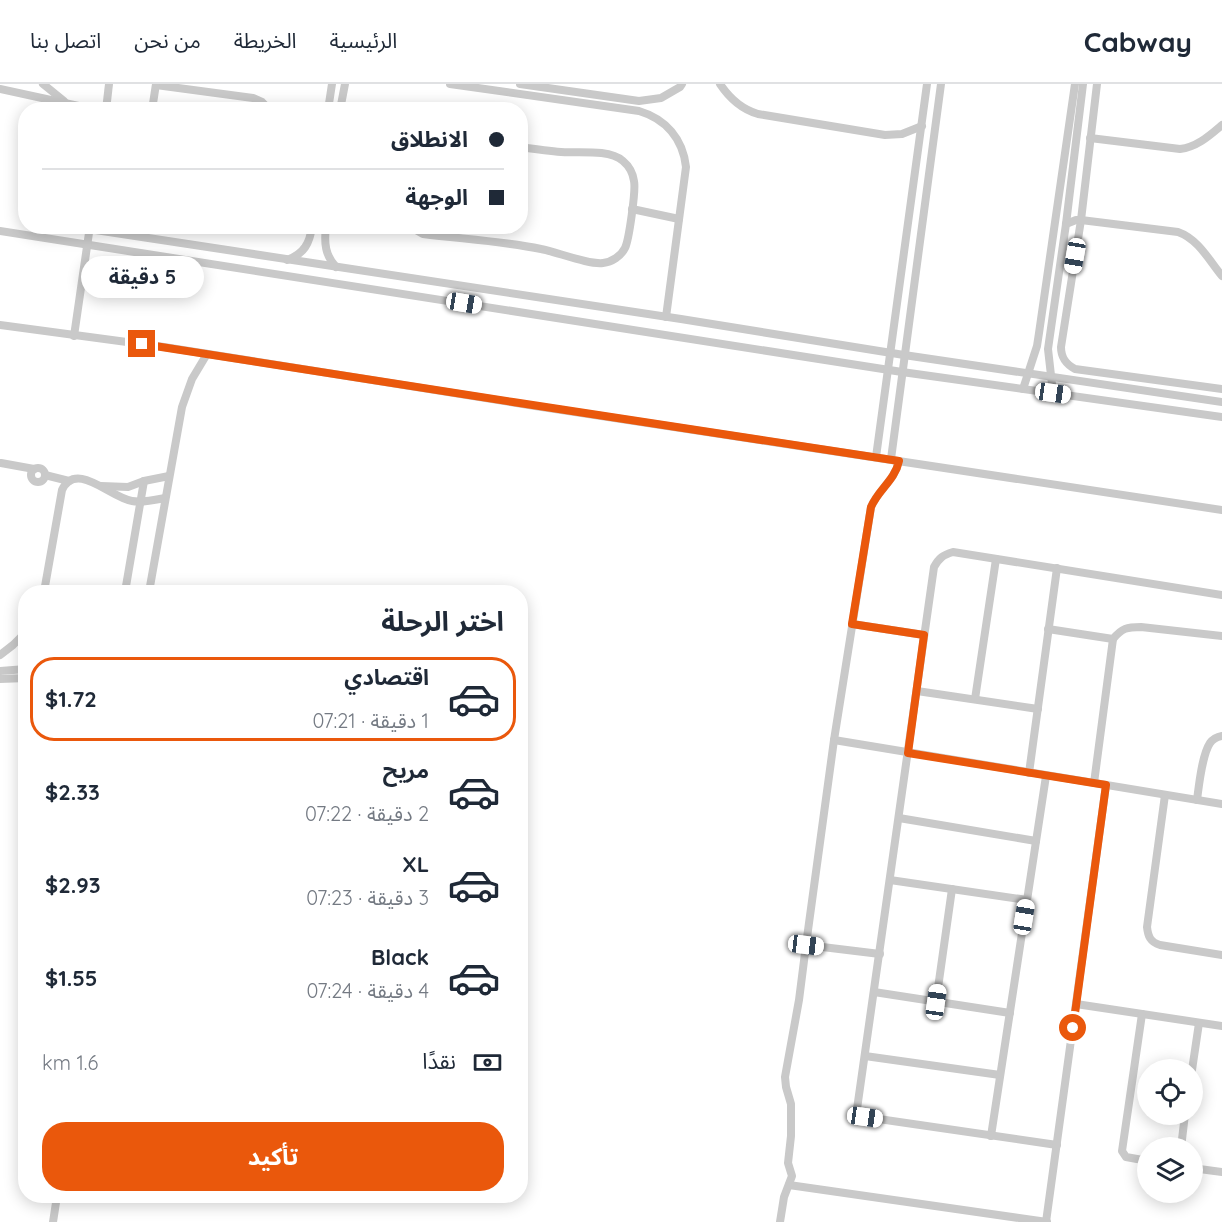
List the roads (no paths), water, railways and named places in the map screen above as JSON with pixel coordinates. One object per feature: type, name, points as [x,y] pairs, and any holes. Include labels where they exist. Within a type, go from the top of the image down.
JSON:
[{"type":"street","points":[[43,84],[66,102]]},
{"type":"street","points":[[107,102],[109,84]]},
{"type":"street","points":[[153,102],[156,84],[253,98],[262,102]]},
{"type":"street","points":[[329,102],[332,84]]},
{"type":"street","points":[[342,102],[345,84]]},
{"type":"street","points":[[450,84],[639,111],[659,119],[674,134],[681,146],[686,167],[666,317]]},
{"type":"street","points":[[520,84],[639,101],[661,98],[682,84]]},
{"type":"street","points":[[720,84],[727,94],[746,111],[758,114],[893,135],[910,132],[922,126]]},
{"type":"street","points":[[780,1222],[792,1176],[788,1163],[791,1109],[786,1077],[800,1000],[834,740],[871,507],[893,477],[902,372],[941,84]]},
{"type":"street","points":[[1023,389],[1038,340],[1075,84]]},
{"type":"street","points":[[1053,393],[1048,349],[1069,205],[1083,84]]},
{"type":"street","points":[[126,234],[904,356],[1220,402],[1222,389],[1075,369],[1063,358],[1061,347],[1081,220],[1097,84]]},
{"type":"street","points":[[876,457],[922,126],[925,86]]},
{"type":"street","points":[[0,89],[62,102]]},
{"type":"street","points":[[1090,138],[1180,149],[1197,145],[1222,125]]},
{"type":"street","points":[[423,234],[541,249],[595,263],[614,260],[626,246],[635,192],[630,170],[614,155],[528,148]]},
{"type":"street","points":[[1063,174],[1072,176]]},
{"type":"street","points":[[1069,205],[1081,220]]},
{"type":"street","points":[[632,209],[679,219]]},
{"type":"street","points":[[1066,224],[1081,220],[1178,232],[1195,242],[1222,276]]},
{"type":"street","points":[[0,231],[18,234]]},
{"type":"street","points":[[19,234],[902,372],[1222,417]]},
{"type":"street","points":[[74,336],[88,234]]},
{"type":"street","points":[[287,260],[296,256],[307,246],[311,234]]},
{"type":"street","points":[[325,234],[325,248],[336,267]]},
{"type":"street","points":[[905,246],[919,247]]},
{"type":"street","points":[[0,325],[164,347],[1222,510]]},
{"type":"street","points":[[150,585],[178,421],[192,379],[207,354]]},
{"type":"street","points":[[1,463],[34,469],[31,479],[38,483],[45,478],[45,475],[69,481]]},
{"type":"street","points":[[100,486],[128,487],[169,476]]},
{"type":"street","points":[[45,585],[62,490],[69,481],[82,478],[108,492],[132,501],[165,498]]},
{"type":"street","points":[[126,585],[144,481]]},
{"type":"street","points":[[1057,1145],[865,1117],[857,1108],[934,567],[945,554],[953,552],[1222,595]]},
{"type":"street","points":[[975,699],[996,559]]},
{"type":"street","points":[[1029,773],[1057,568]]},
{"type":"street","points":[[852,624],[924,635]]},
{"type":"street","points":[[1094,783],[1113,639],[1119,631],[1130,627],[1141,627],[1222,636]]},
{"type":"street","points":[[1048,629],[1113,639]]},
{"type":"street","points":[[0,655],[18,640]]},
{"type":"street","points":[[0,671],[18,670]]},
{"type":"street","points":[[0,679],[18,678]]},
{"type":"street","points":[[917,691],[1038,709]]},
{"type":"street","points":[[1197,800],[1206,753],[1211,742],[1222,736]]},
{"type":"street","points":[[834,740],[1222,804]]},
{"type":"street","points":[[991,1136],[1046,776]]},
{"type":"street","points":[[789,1185],[1046,1222],[1106,785]]},
{"type":"street","points":[[1165,795],[1148,933],[1155,944],[1222,955]]},
{"type":"street","points":[[899,818],[1036,841]]},
{"type":"street","points":[[890,880],[1027,900]]},
{"type":"street","points":[[936,1002],[952,889]]},
{"type":"street","points":[[806,945],[880,954]]},
{"type":"street","points":[[874,992],[1010,1012]]},
{"type":"street","points":[[1076,1004],[1222,1026]]},
{"type":"street","points":[[1137,1159],[1124,1156],[1122,1151],[1142,1014]]},
{"type":"street","points":[[1194,1059],[1199,1023]]},
{"type":"street","points":[[865,1056],[1000,1075]]},
{"type":"street","points":[[1203,1169],[1222,1172]]},
{"type":"street","points":[[53,1222],[56,1203]]}]
